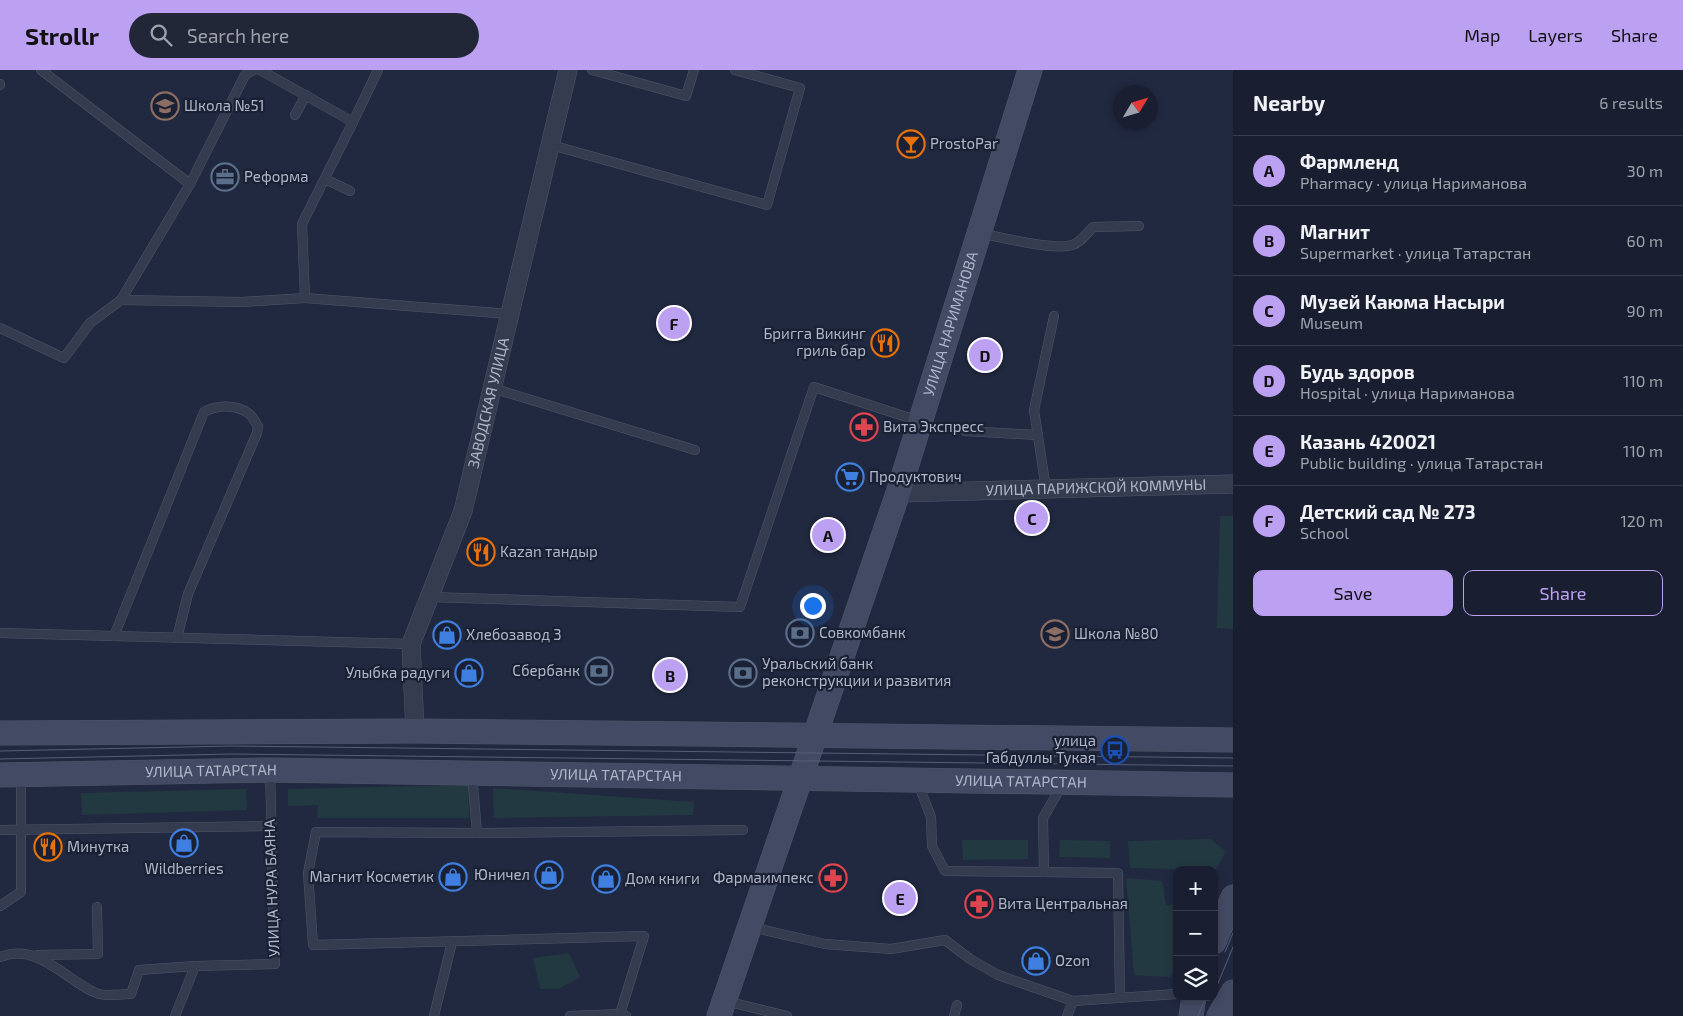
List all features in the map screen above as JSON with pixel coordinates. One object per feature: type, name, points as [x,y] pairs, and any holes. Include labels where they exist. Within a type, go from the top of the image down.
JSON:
[{"type":"main road","name":"УЛИЦА НАРИМАНОВА","points":[[722,1008],[898,493],[1030,70]]},
{"type":"main road","points":[[0,733],[415,731],[1233,740]]},
{"type":"main road","name":"УЛИЦА ТАТАРСТАН","points":[[10,775],[270,770],[1233,785]]},
{"type":"main road","points":[[1218,933],[1233,897]]},
{"type":"main road","points":[[1220,1016],[1233,992]]},
{"type":"street","name":"ЗАВОДСКАЯ УЛИЦА","points":[[415,731],[411,644],[463,511],[568,70]]},
{"type":"street","name":"УЛИЦА ПАРИЖСКОЙ КОММУНЫ","points":[[898,493],[1233,484]]},
{"type":"lane","points":[[41,70],[190,184]]},
{"type":"lane","points":[[0,328],[64,358],[90,323],[121,300],[190,184],[244,75],[254,70]]},
{"type":"lane","points":[[260,70],[353,122]]},
{"type":"lane","points":[[305,298],[302,224],[378,70]]},
{"type":"lane","points":[[592,70],[686,96],[694,70]]},
{"type":"lane","points":[[550,145],[768,205],[800,88],[735,70]]},
{"type":"lane","points":[[295,114],[306,95]]},
{"type":"lane","points":[[325,179],[350,192]]},
{"type":"lane","points":[[979,233],[1042,245],[1067,246],[1074,245],[1093,227],[1139,226]]},
{"type":"lane","points":[[121,300],[242,302],[305,298],[510,314]]},
{"type":"lane","points":[[1046,489],[1034,410],[1054,316]]},
{"type":"lane","points":[[430,597],[740,607],[814,387],[920,421]]},
{"type":"lane","points":[[492,388],[695,450]]},
{"type":"lane","points":[[114,636],[204,412],[214,406],[228,406],[248,413],[258,426],[257,433],[188,594],[177,638]]},
{"type":"lane","points":[[965,432],[1038,435]]},
{"type":"lane","points":[[0,633],[411,644]]},
{"type":"lane","name":"УЛИЦА НУРА БАЯНА","points":[[195,966],[274,964],[270,770]]},
{"type":"lane","points":[[472,773],[477,833]]},
{"type":"lane","points":[[0,906],[21,892],[21,829],[10,775]]},
{"type":"lane","points":[[916,779],[932,817],[932,846],[945,871],[1118,872],[1120,998]]},
{"type":"lane","points":[[1044,872],[1043,818],[1064,782]]},
{"type":"lane","points":[[0,830],[270,826]]},
{"type":"lane","points":[[570,1016],[623,1015],[644,936],[313,945],[308,872],[316,832],[477,833],[743,830]]},
{"type":"lane","points":[[0,957],[7,954],[98,954],[97,907]]},
{"type":"lane","points":[[749,926],[825,944],[890,949],[945,940],[970,959],[998,974],[1073,1001],[1173,994]]},
{"type":"lane","points":[[434,1016],[452,942]]},
{"type":"lane","points":[[37,955],[98,994],[131,994],[139,970],[195,966],[175,1016]]},
{"type":"lane","points":[[1067,1016],[1073,1001]]},
{"type":"lane","points":[[954,1016],[957,1005]]},
{"type":"lane","points":[[722,1008],[787,1016]]},
{"type":"shaded area","points":[[1220,516],[1233,516],[1233,629],[1217,628]]},
{"type":"shaded area","points":[[468,785],[469,818],[317,818],[318,805],[288,806],[288,789]]},
{"type":"shaded area","points":[[493,788],[694,802],[693,815],[494,818]]},
{"type":"shaded area","points":[[246,789],[247,810],[82,815],[81,793]]},
{"type":"shaded area","points":[[1211,839],[1226,852],[1217,866],[1173,866],[1173,869],[1130,868],[1128,841]]},
{"type":"shaded area","points":[[962,840],[1028,840],[1028,859],[963,860]]},
{"type":"shaded area","points":[[1060,840],[1110,841],[1110,858],[1059,857]]},
{"type":"shaded area","points":[[1126,878],[1162,881],[1166,905],[1173,905],[1173,974],[1170,977],[1134,975]]},
{"type":"shaded area","points":[[569,953],[580,977],[559,989],[540,989],[533,958]]},
{"type":"tram line","points":[[0,751],[231,746],[1233,758]]},
{"type":"tram line","points":[[0,759],[232,754],[1233,766]]},
{"type":"tram line","points":[[1225,952],[1233,933]]},
{"type":"tram line","points":[[1218,983],[1233,947]]},
{"type":"tram line","points":[[1198,1016],[1204,1001]]},
{"type":"place","name":"Школа №51","points":[[165,106]]},
{"type":"place","name":"ProstoPar","points":[[911,144]]},
{"type":"place","name":"Реформа","points":[[225,177]]},
{"type":"place","name":"Детский сад № 273","points":[[674,323]]},
{"type":"place","name":"Бригга Викинг гриль бар","points":[[885,343]]},
{"type":"place","name":"Будь здоров","points":[[985,355]]},
{"type":"place","name":"Вита Экспресс","points":[[864,427]]},
{"type":"place","name":"Продуктович","points":[[850,477]]},
{"type":"place","name":"Музей Каюма Насыри","points":[[1032,518]]},
{"type":"place","name":"Фармленд","points":[[828,535]]},
{"type":"place","name":"Kazan тандыр","points":[[481,552]]},
{"type":"place","name":"Совкомбанк","points":[[800,633]]},
{"type":"place","name":"Школа №80","points":[[1055,634]]},
{"type":"place","name":"Хлебозавод 3","points":[[447,635]]},
{"type":"place","name":"Сбербанк","points":[[599,671]]},
{"type":"place","name":"Улыбка радуги","points":[[469,673]]},
{"type":"place","name":"Уральский банк реконструкции и развития","points":[[743,673]]},
{"type":"place","name":"Магнит","points":[[670,675]]},
{"type":"place","name":"улица Габдуллы Тукая","points":[[1115,750]]},
{"type":"place","name":"Wildberries","points":[[184,843]]},
{"type":"place","name":"Минутка","points":[[48,847]]},
{"type":"place","name":"Юничел","points":[[549,875]]},
{"type":"place","name":"Магнит Косметик","points":[[453,877]]},
{"type":"place","name":"Фармаимпекс","points":[[833,878]]},
{"type":"place","name":"Дом книги","points":[[606,879]]},
{"type":"place","name":"Казань 420021","points":[[900,898]]},
{"type":"place","name":"Вита Центральная","points":[[979,904]]},
{"type":"place","name":"Ozon","points":[[1036,961]]}]
